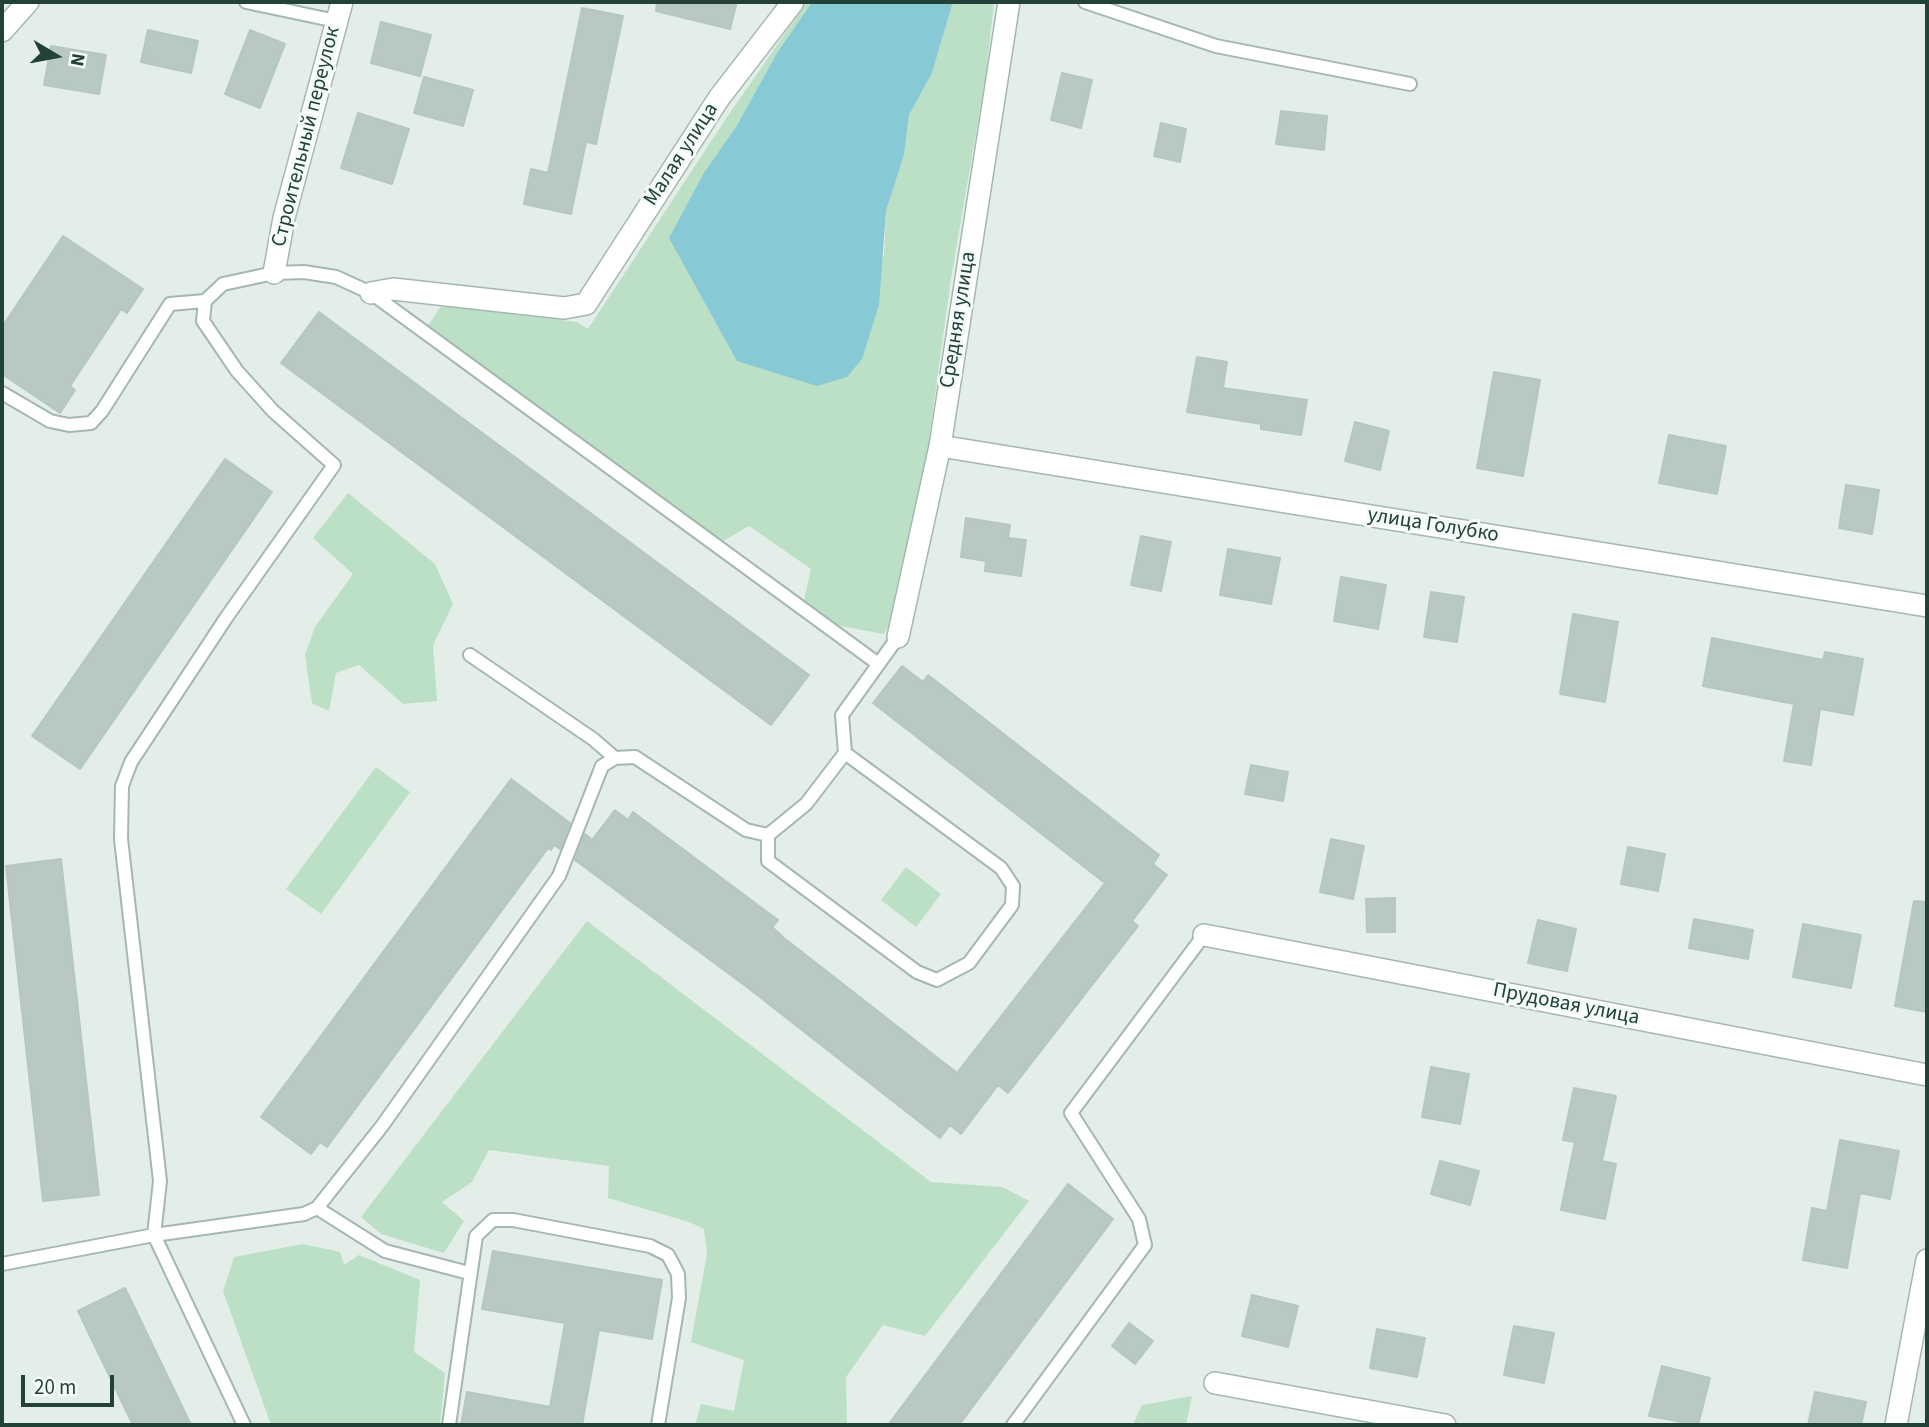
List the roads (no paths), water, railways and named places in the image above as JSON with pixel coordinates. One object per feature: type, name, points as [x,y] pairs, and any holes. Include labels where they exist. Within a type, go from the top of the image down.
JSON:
[{"type":"street","points":[[2,31],[28,2]]},
{"type":"street","name":"Малая улица","points":[[371,293],[393,289],[575,308],[586,304],[719,98],[793,2]]},
{"type":"street","name":"Средняя улица","points":[[898,637],[940,446],[1009,2]]},
{"type":"street","name":"Строительный переулок","points":[[274,274],[284,218],[339,12]]},
{"type":"street","name":"улица Голубко","points":[[940,446],[1927,606]]},
{"type":"street","name":"Прудовая улица","points":[[1204,934],[1927,1075]]},
{"type":"street","points":[[1896,1425],[1927,1260]]},
{"type":"street","points":[[1215,1383],[1445,1425]]},
{"type":"lane","points":[[246,2],[339,12]]},
{"type":"lane","points":[[1085,2],[1216,46],[1410,84]]},
{"type":"lane","points":[[2,393],[50,421],[69,425],[91,423],[102,411],[170,304],[205,301],[223,284],[274,274],[304,271],[336,277],[371,293],[877,663]]},
{"type":"lane","points":[[205,301],[204,321],[237,371],[273,411],[334,465],[211,640],[131,762],[122,786],[121,839],[160,1181],[154,1235],[244,1425]]},
{"type":"lane","points":[[768,835],[806,804],[845,753],[842,715],[898,637]]},
{"type":"lane","points":[[470,655],[593,739],[615,758]]},
{"type":"lane","points":[[768,835],[768,861],[917,972],[937,980],[970,963],[1013,905],[1013,886],[1000,868],[845,753]]},
{"type":"lane","points":[[2,1264],[154,1235],[291,1216],[317,1208],[382,1126],[559,876],[602,766],[615,758],[635,757],[746,830],[768,835]]},
{"type":"lane","points":[[1013,1425],[1145,1245],[1139,1219],[1071,1113],[1204,934]]},
{"type":"lane","points":[[317,1208],[385,1251],[469,1273]]},
{"type":"lane","points":[[449,1425],[476,1236],[493,1220],[513,1220],[650,1246],[668,1255],[678,1274],[679,1298],[658,1425]]},
{"type":"water","points":[[812,2],[953,2],[932,73],[909,115],[904,155],[886,211],[879,305],[862,359],[847,377],[817,386],[737,361],[669,238],[704,173],[736,127],[777,53]]}]
